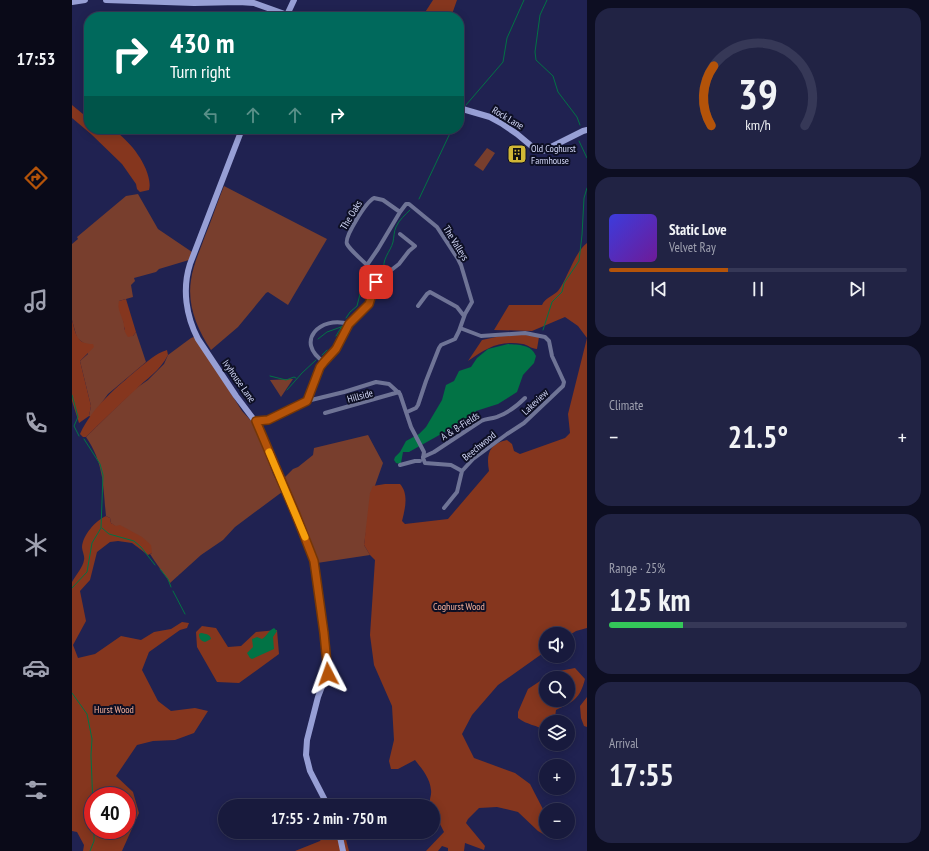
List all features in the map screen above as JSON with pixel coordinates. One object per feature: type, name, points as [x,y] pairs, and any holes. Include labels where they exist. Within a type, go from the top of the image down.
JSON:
[{"type":"street","points":[[72,2],[85,0]]},
{"type":"street","points":[[106,0],[194,3],[254,3],[278,12]]},
{"type":"street","points":[[290,12],[294,0]]},
{"type":"street","name":"Rock Lane","points":[[464,109],[490,117],[517,134],[535,149],[543,151],[587,130]]},
{"type":"street","name":"Ivyhouse Lane","points":[[240,134],[190,264],[187,275],[186,295],[190,319],[198,339],[236,396],[256,421],[260,429],[304,535],[315,567],[328,671],[318,697],[307,740],[306,755],[310,771],[324,799]]},
{"type":"street","name":"The Oaks","points":[[367,266],[348,245],[347,239],[358,219],[368,203],[374,198],[383,200],[400,212]]},
{"type":"street","name":"The Valleys","points":[[400,212],[406,204],[409,204],[437,227],[461,264],[472,302],[464,316],[455,339],[441,345],[439,348],[418,405],[416,408],[406,412]]},
{"type":"street","points":[[376,282],[371,276],[367,266],[400,212]]},
{"type":"street","points":[[307,401],[320,367],[336,349],[349,324],[369,304],[376,282],[399,264],[409,250],[415,246],[400,234]]},
{"type":"street","points":[[418,306],[427,294],[431,292],[457,307],[464,316]]},
{"type":"street","points":[[324,362],[319,359],[310,346],[310,339],[319,327],[328,322],[341,322],[349,324]]},
{"type":"street","name":"Lakeview","points":[[460,328],[481,336],[525,333],[545,336],[549,341],[552,356],[564,382],[563,386],[524,424],[507,434]]},
{"type":"street","points":[[256,421],[268,420],[307,401],[378,382],[389,384],[399,392],[415,434],[424,452],[423,457]]},
{"type":"street","name":"Hillside","points":[[325,413],[399,392]]},
{"type":"street","name":"A & B-Fields","points":[[423,457],[434,452],[481,421],[488,418],[499,417],[515,407],[525,398]]},
{"type":"street","points":[[260,429],[268,420]]},
{"type":"street","name":"Beechwood","points":[[444,508],[457,492],[462,471],[473,459],[507,434]]},
{"type":"street","name":"Beechwood","points":[[423,457],[426,464],[451,466],[462,471]]},
{"type":"street","points":[[400,465],[420,461]]},
{"type":"street","points":[[340,839],[343,851]]},
{"type":"shaded area","points":[[487,148],[495,153],[483,171],[474,165]]},
{"type":"shaded area","points":[[224,186],[327,239],[288,305],[268,292],[266,293],[238,327],[211,350],[197,325],[190,299],[190,289],[195,263]]},
{"type":"shaded area","points":[[138,194],[158,229],[192,252],[189,260],[134,278],[135,281],[131,285],[133,297],[119,301],[124,329],[133,336],[136,332],[146,362],[108,394],[91,417],[89,416],[91,406],[80,361],[88,354],[85,344],[77,338],[72,320],[72,244],[78,239],[77,237],[126,196]]},
{"type":"shaded area","points":[[194,337],[242,411],[255,425],[273,474],[282,492],[235,527],[223,540],[201,555],[170,583],[150,554],[152,553],[111,523],[110,518],[106,516],[102,475],[96,456],[86,437],[135,389],[148,380],[164,364],[168,355]]},
{"type":"shaded area","points":[[508,344],[528,347],[536,356],[534,363],[523,375],[517,392],[498,404],[476,411],[468,419],[409,452],[403,452],[401,463],[396,463],[394,460],[395,457],[400,452],[406,441],[419,434],[426,427],[442,400],[446,385],[454,381],[459,371],[471,367],[477,358],[488,349]]},
{"type":"shaded area","points":[[293,379],[281,397],[270,380]]},
{"type":"shaded area","points":[[368,435],[383,463],[372,494],[364,545],[370,555],[317,563],[284,478],[293,469],[298,467],[313,455],[314,448]]},
{"type":"shaded area","points":[[274,628],[277,631],[273,637],[274,649],[252,659],[250,658],[247,653],[253,647],[252,639],[257,637],[262,639]]},
{"type":"shaded area","points":[[201,633],[209,635],[211,639],[205,642],[202,641],[199,636]]},
{"type":"green space","points":[[433,0],[457,0],[453,12],[425,12]]},
{"type":"green space","points":[[72,105],[84,115],[84,128],[72,118]]},
{"type":"green space","points":[[91,134],[119,134],[130,144],[136,151],[145,167],[150,186],[149,190],[140,192],[122,164]]},
{"type":"green space","points":[[587,243],[587,338],[578,326],[565,317],[532,331],[494,330],[509,305],[542,305],[547,299],[558,291],[562,286],[578,253]]},
{"type":"green space","points":[[126,299],[136,332],[133,336],[128,337],[118,307],[119,301]]},
{"type":"green space","points":[[72,320],[76,334],[80,340],[87,344],[93,344],[94,347],[80,361],[91,406],[89,416],[79,423],[72,401]]},
{"type":"green space","points":[[514,333],[539,337],[537,349],[523,344],[500,344],[481,352],[468,361],[482,340]]},
{"type":"green space","name":"Coghurst Wood","points":[[587,338],[587,628],[575,632],[575,627],[539,627],[539,656],[498,685],[472,715],[462,734],[474,758],[515,773],[530,784],[540,803],[539,832],[518,812],[497,807],[479,808],[466,823],[485,846],[484,850],[465,843],[464,851],[448,851],[448,848],[442,846],[438,851],[426,851],[437,839],[440,839],[440,836],[444,832],[440,824],[440,799],[430,799],[431,792],[429,782],[415,760],[398,769],[391,769],[389,761],[394,740],[392,706],[374,665],[370,635],[375,560],[364,545],[370,493],[373,486],[400,484],[405,492],[405,507],[402,521],[405,524],[448,519],[489,471],[488,460],[490,451],[496,444],[507,440],[512,444],[514,451],[520,454],[565,438],[570,433],[568,414]]},
{"type":"green space","points":[[167,350],[168,355],[157,370],[86,437],[83,437],[80,434],[91,415],[113,391],[152,358]]},
{"type":"green space","name":"Hurst Wood","points":[[106,516],[110,518],[111,523],[116,526],[120,525],[142,537],[151,545],[152,553],[148,555],[132,543],[118,541],[110,542],[97,552],[90,580],[80,591],[86,621],[73,645],[78,658],[95,654],[121,636],[141,640],[154,632],[171,629],[182,622],[189,623],[187,628],[180,630],[149,652],[142,670],[158,701],[171,711],[195,708],[208,711],[194,733],[175,740],[153,741],[137,745],[116,776],[128,787],[84,787],[84,839],[127,839],[122,851],[83,851],[84,845],[77,832],[72,831],[72,582],[83,563],[83,542],[87,533],[98,521]]},
{"type":"green space","points":[[202,626],[216,628],[228,647],[241,646],[256,632],[277,630],[279,654],[239,683],[217,682],[197,647],[196,632]]},
{"type":"green space","points":[[575,668],[585,679],[575,699],[575,671],[559,671]]},
{"type":"green space","points":[[539,682],[539,707],[563,707],[556,710],[555,715],[539,715],[539,727],[528,724],[518,718],[518,712],[528,689]]},
{"type":"green space","points":[[587,697],[587,727],[584,726],[581,718],[580,706]]},
{"type":"green space","name":"Hurst Wood","points":[[136,802],[139,813],[136,820]]},
{"type":"green space","points":[[321,839],[346,839],[349,851],[295,851],[320,841]]},
{"type":"waterway","points":[[466,105],[503,62],[507,38],[524,0]]},
{"type":"waterway","points":[[547,0],[540,15],[535,52],[536,60],[553,76],[558,92],[577,117],[580,125]]},
{"type":"waterway","points":[[419,199],[450,134]]},
{"type":"waterway","points":[[579,141],[587,158]]},
{"type":"waterway","points":[[543,330],[552,302],[562,292],[564,283],[579,261],[584,198],[587,188]]},
{"type":"waterway","points":[[385,271],[384,264],[386,256],[392,245],[397,224],[410,210]]},
{"type":"waterway","points":[[346,318],[357,306],[360,294]]},
{"type":"waterway","points":[[336,336],[342,326]]},
{"type":"waterway","points":[[318,339],[327,332],[341,327]]},
{"type":"waterway","points":[[322,355],[327,350]]},
{"type":"waterway","points":[[287,390],[316,360]]},
{"type":"waterway","points":[[270,376],[286,380],[294,377],[296,378]]},
{"type":"waterway","points":[[72,395],[78,417],[74,426],[79,436]]},
{"type":"waterway","points":[[72,588],[87,572],[92,543],[101,528],[103,475],[100,464],[84,439]]},
{"type":"waterway","points":[[102,528],[109,534],[134,541],[141,547],[155,565]]},
{"type":"waterway","points":[[160,569],[168,579],[171,587]]},
{"type":"waterway","points":[[173,591],[185,614]]},
{"type":"waterway","points":[[72,693],[87,714],[92,739],[92,787]]},
{"type":"waterway","points":[[90,851],[94,839]]},
{"type":"slow traffic","points":[[269,452],[305,537]]},
{"type":"place","name":"Old Coghurst Farmhouse","points":[[517,154]]},
{"type":"route","points":[[328,674],[314,561],[256,421],[268,420],[307,401],[320,367],[336,349],[349,324],[369,304],[376,282]]}]
